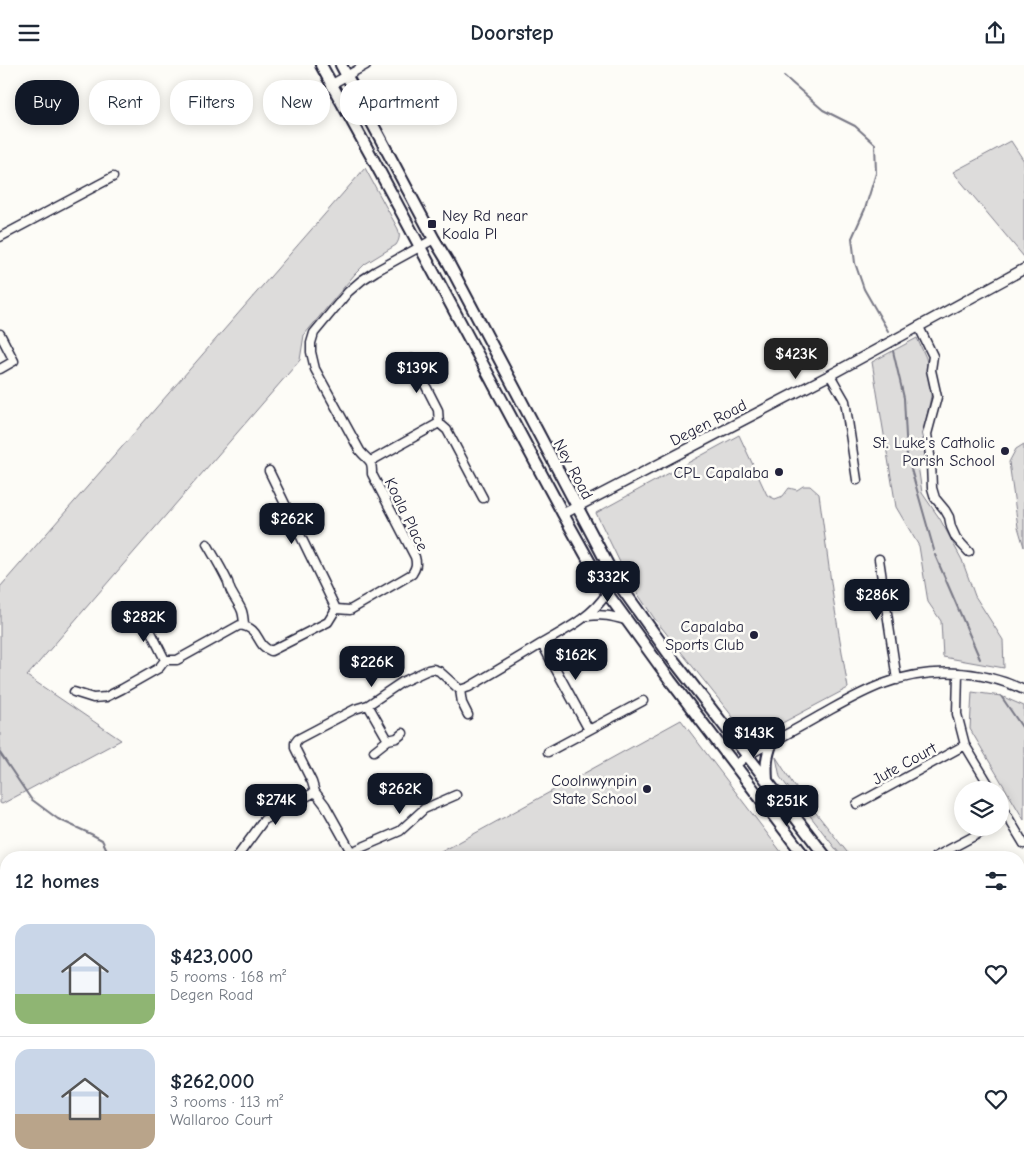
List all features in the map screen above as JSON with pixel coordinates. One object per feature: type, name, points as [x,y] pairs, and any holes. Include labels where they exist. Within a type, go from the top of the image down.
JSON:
[{"type":"main road","name":"Ney Road","points":[[321,65],[607,593],[670,680],[800,851]]},
{"type":"main road","name":"Ney Road","points":[[341,65],[448,262],[616,580],[671,657],[821,851]]},
{"type":"main road","points":[[767,781],[766,764],[772,742]]},
{"type":"street","points":[[332,84],[366,65]]},
{"type":"street","points":[[0,237],[113,177]]},
{"type":"street","name":"Koala Place","points":[[336,609],[350,609],[412,574],[416,564],[415,557],[372,474],[371,461],[360,451],[315,369],[312,361],[311,343],[314,333],[348,292],[362,280],[434,239]]},
{"type":"street","name":"Degen Road","points":[[563,514],[830,375],[1024,269]]},
{"type":"street","points":[[918,327],[933,357],[931,370],[937,397],[927,434],[932,488],[936,498],[946,510],[956,538],[969,553]]},
{"type":"street","points":[[0,334],[14,361],[0,369]]},
{"type":"street","points":[[412,359],[438,410],[439,423],[447,430],[478,485],[483,498]]},
{"type":"street","points":[[830,375],[845,401],[857,480]]},
{"type":"street","points":[[371,461],[439,423]]},
{"type":"street","points":[[74,692],[93,698],[106,697],[158,668],[165,660],[177,660],[240,625],[248,626],[255,631],[264,648],[271,651],[328,622],[336,609],[269,471]]},
{"type":"street","points":[[207,544],[228,582],[231,592],[240,605],[244,625]]},
{"type":"street","points":[[879,559],[897,680]]},
{"type":"street","points":[[460,689],[469,687],[587,616],[601,603],[607,593]]},
{"type":"street","points":[[587,616],[600,614],[626,620]]},
{"type":"street","points":[[143,616],[165,660]]},
{"type":"street","points":[[542,644],[589,730]]},
{"type":"street","points":[[351,851],[325,805],[315,792],[312,781],[297,753],[295,743],[298,739],[355,709],[368,705],[402,682],[433,669],[439,671],[460,689],[462,703],[468,715]]},
{"type":"street","points":[[736,765],[748,755],[867,691],[910,676],[933,673],[976,675],[1024,690]]},
{"type":"street","points":[[958,673],[958,714],[965,745],[987,781]]},
{"type":"street","points":[[548,752],[643,701]]},
{"type":"street","points":[[368,705],[388,740]]},
{"type":"street","points":[[374,751],[388,740],[397,738],[403,733]]},
{"type":"street","name":"Jute Court","points":[[857,804],[965,745]]},
{"type":"street","points":[[241,851],[264,820],[315,792]]},
{"type":"street","points":[[361,851],[400,831],[424,809],[456,795]]},
{"type":"street","points":[[1009,818],[1024,844]]},
{"type":"street","points":[[946,851],[974,836]]},
{"type":"shaded area","points":[[1011,141],[1024,161],[1024,257],[953,172]]},
{"type":"shaded area","points":[[365,168],[398,229],[399,237],[396,245],[365,264],[355,274],[304,335],[300,360],[27,676],[121,740],[2,804],[0,803],[0,587]]},
{"type":"shaded area","points":[[917,338],[926,358],[932,391],[923,436],[926,460],[918,465],[922,493],[940,519],[962,560],[975,596],[1003,640],[1004,668],[943,657],[941,621],[928,602],[919,546],[896,507],[872,362]]},
{"type":"shaded area","points":[[739,435],[767,495],[775,499],[783,496],[789,488],[797,490],[803,486],[810,486],[819,494],[848,688],[756,737],[748,736],[654,618],[629,581],[596,513]]},
{"type":"shaded area","points":[[1024,444],[1024,547],[1018,527],[1009,462],[1016,449]]},
{"type":"shaded area","points":[[972,692],[1001,696],[1024,706],[1024,820],[1009,795],[1009,781],[1001,781],[970,729]]},
{"type":"shaded area","name":"Coolnwynpin State School","points":[[681,720],[780,851],[443,851]]},
{"type":"shaded area","points":[[776,757],[793,784],[846,851],[837,851],[780,777]]},
{"type":"waterway","points":[[784,76],[823,110],[855,126],[875,144],[876,173],[865,209],[852,238],[855,263],[864,289],[888,331]]},
{"type":"waterway","points":[[893,351],[904,398],[907,456]]},
{"type":"waterway","points":[[909,462],[934,550]]},
{"type":"waterway","points":[[935,555],[980,659]]},
{"type":"waterway","points":[[1001,696],[1024,730]]},
{"type":"waterway","points":[[0,753],[31,799],[58,819],[102,840],[108,851]]},
{"type":"place","name":"Ney Rd near Koala Pl","points":[[432,224]]},
{"type":"place","name":"St. Luke's Catholic Parish School","points":[[1005,451]]},
{"type":"place","name":"CPL Capalaba","points":[[779,472]]},
{"type":"place","name":"Capalaba Sports Club","points":[[754,635]]},
{"type":"place","name":"Coolnwynpin State School","points":[[647,789]]}]
